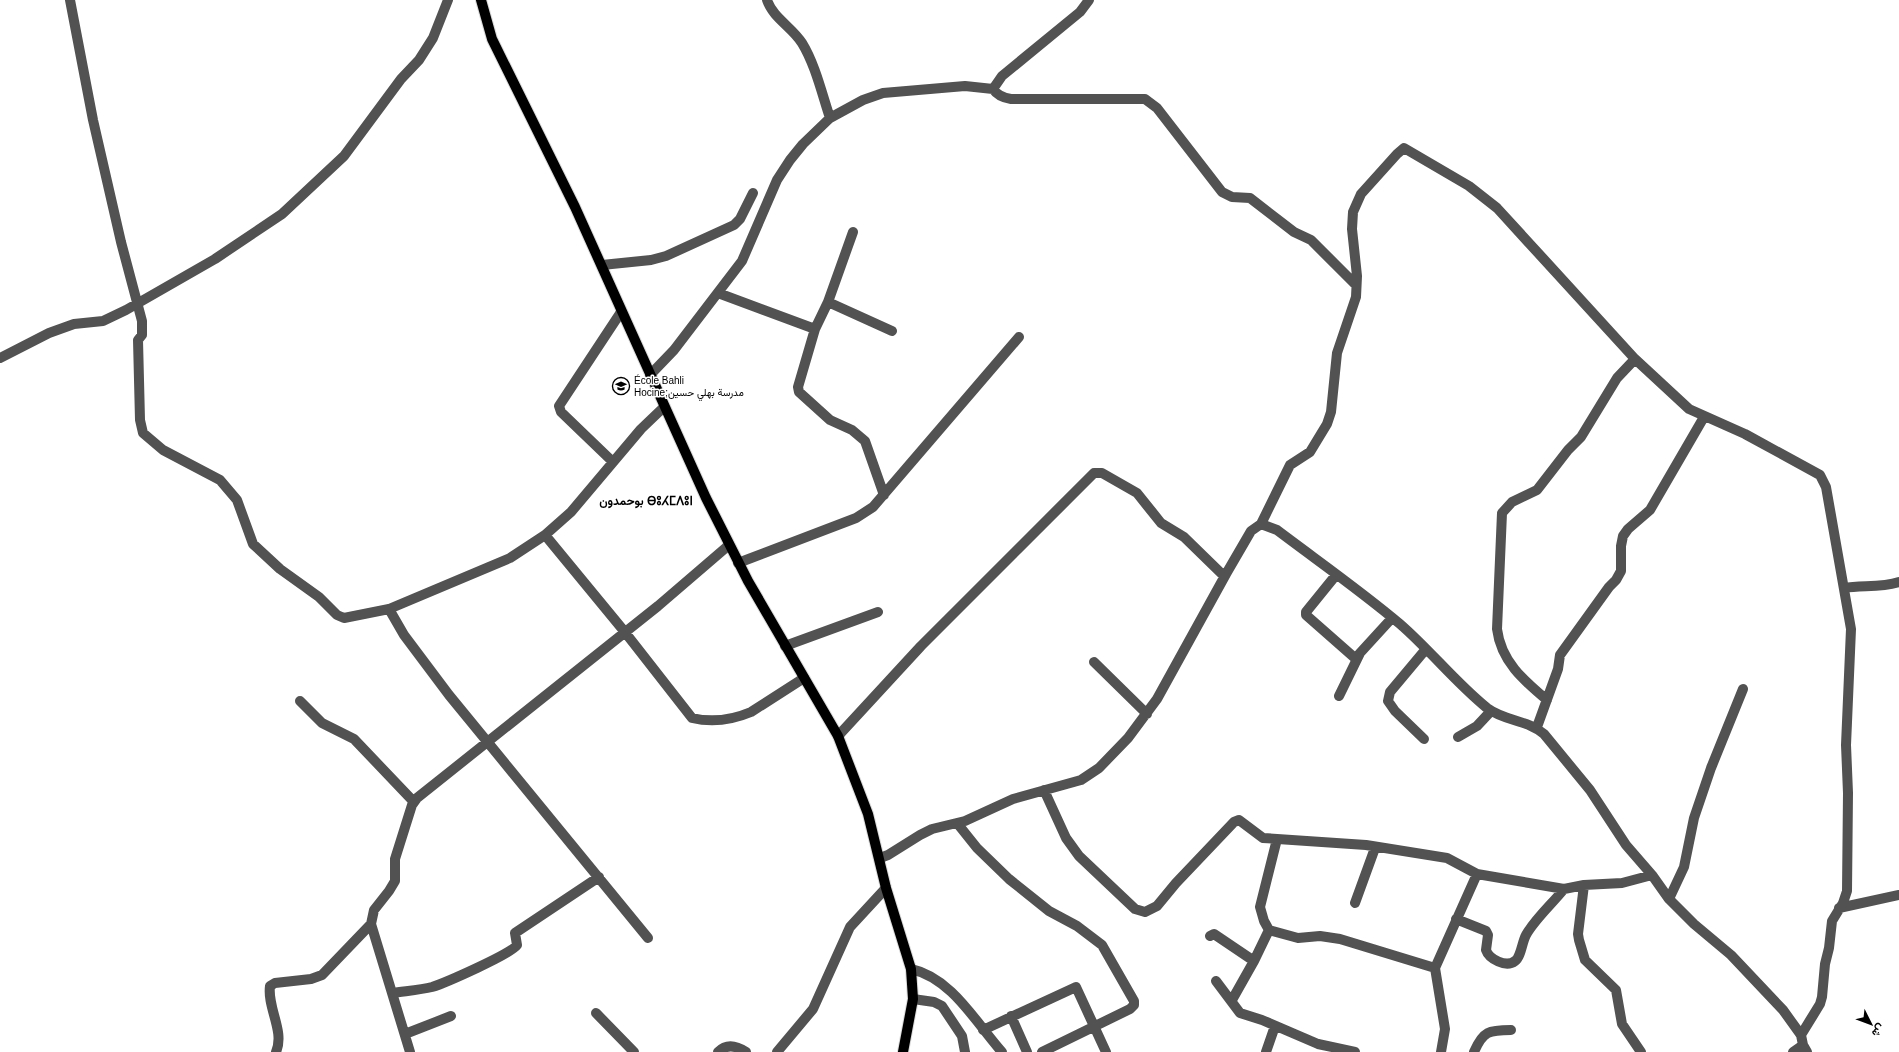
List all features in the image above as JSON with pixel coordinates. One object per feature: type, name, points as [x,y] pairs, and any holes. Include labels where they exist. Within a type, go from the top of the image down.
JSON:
[{"type":"main road","points":[[481,0],[492,39],[575,207],[664,407],[729,545],[838,736],[868,814],[880,858],[886,888],[911,969],[914,999],[903,1052]]},
{"type":"street","points":[[70,0],[93,120],[143,329],[142,335],[138,340],[140,420],[143,433],[163,450],[220,480],[237,500],[253,544],[280,569],[319,597],[337,614],[344,618],[389,609],[510,558],[545,535],[571,512],[641,429],[664,407]]},
{"type":"street","points":[[0,358],[49,334],[74,324],[102,321],[138,303],[215,259],[282,214],[344,156],[401,79],[419,60],[433,38],[448,0]]},
{"type":"street","points":[[767,0],[769,6],[802,42],[830,118]]},
{"type":"street","points":[[994,88],[1002,76],[1080,12],[1089,0]]},
{"type":"street","points":[[650,375],[674,350],[742,262],[777,180],[803,144],[830,118],[863,100],[883,93],[965,86],[994,88]]},
{"type":"street","points":[[994,88],[996,93],[1005,98],[1011,99],[1145,99],[1157,108],[1222,192],[1232,197],[1250,198],[1294,232],[1311,240],[1356,285]]},
{"type":"street","points":[[880,858],[888,855],[920,835],[979,816],[1013,799],[1067,785],[1090,775],[1106,762],[1147,714],[1172,675],[1224,576],[1251,532],[1261,524],[1290,465],[1310,452],[1327,424],[1330,412],[1337,353],[1356,297],[1357,276],[1352,229],[1355,208],[1362,194],[1404,148],[1469,186],[1498,208],[1634,359],[1689,409],[1744,434],[1820,475],[1826,487],[1851,629],[1846,745],[1848,818],[1847,891],[1843,903],[1832,921],[1820,1004],[1801,1035]]},
{"type":"street","points":[[602,265],[651,260],[666,256],[734,225],[740,219],[753,193]]},
{"type":"street","points":[[854,232],[828,302],[815,329],[798,389],[830,420],[852,430],[865,441],[884,495]]},
{"type":"street","points":[[718,293],[815,329]]},
{"type":"street","points":[[828,302],[892,331]]},
{"type":"street","points":[[613,462],[561,412],[559,406],[621,312]]},
{"type":"street","points":[[738,563],[856,518],[872,507],[884,495],[1019,337]]},
{"type":"street","points":[[1547,700],[1521,678],[1507,658],[1499,643],[1497,629],[1502,513],[1512,502],[1537,490],[1568,450],[1581,437],[1617,378],[1634,359]]},
{"type":"street","points":[[1536,727],[1558,669],[1560,655],[1621,571],[1621,546],[1623,536],[1628,529],[1650,510],[1704,417]]},
{"type":"street","points":[[838,736],[921,646],[1094,473],[1102,473],[1136,493],[1161,523],[1184,537],[1224,576]]},
{"type":"street","points":[[1261,524],[1277,530],[1392,618],[1426,649],[1464,688],[1491,711],[1536,727],[1577,773],[1626,845],[1652,874],[1669,899],[1694,924],[1731,955],[1783,1010],[1801,1035],[1805,1049],[1793,1052]]},
{"type":"street","points":[[545,535],[624,631],[690,715],[702,720],[727,720],[741,716],[804,678]]},
{"type":"street","points":[[410,1052],[371,924],[374,910],[395,881],[395,859],[408,814],[414,802],[624,631],[658,606],[729,545]]},
{"type":"street","points":[[1336,575],[1306,612],[1306,615],[1356,659]]},
{"type":"street","points":[[1844,588],[1859,586],[1876,587],[1899,582]]},
{"type":"street","points":[[389,609],[404,635],[486,742],[648,938]]},
{"type":"street","points":[[786,646],[878,612]]},
{"type":"street","points":[[1339,696],[1350,675],[1356,659],[1392,618]]},
{"type":"street","points":[[1424,738],[1395,711],[1388,701],[1390,692],[1426,649]]},
{"type":"street","points":[[1094,662],[1147,714]]},
{"type":"street","points":[[1669,899],[1684,867],[1694,818],[1711,768],[1743,689]]},
{"type":"street","points":[[300,701],[322,723],[354,739],[414,802]]},
{"type":"street","points":[[1458,737],[1477,726],[1491,711]]},
{"type":"street","points":[[1044,790],[1066,838],[1079,856],[1135,909],[1145,912],[1157,906],[1176,883],[1234,822],[1240,820],[1263,838],[1366,845],[1375,848],[1400,850],[1446,858],[1477,874],[1564,889],[1584,885],[1622,883],[1652,874]]},
{"type":"street","points":[[957,823],[977,848],[1009,879],[1049,911],[1077,926],[1098,940],[1106,949],[1134,1003],[1132,1007],[1042,1052]]},
{"type":"street","points":[[1277,839],[1260,907],[1264,921],[1269,930],[1298,938],[1320,936],[1340,938],[1434,968]]},
{"type":"street","points":[[1355,903],[1375,848]]},
{"type":"street","points":[[1441,1052],[1445,1029],[1434,968],[1477,874]]},
{"type":"street","points":[[392,993],[431,987],[514,949],[517,945],[516,933],[599,877]]},
{"type":"street","points":[[1584,885],[1578,934],[1585,960],[1616,990],[1622,1024],[1642,1052]]},
{"type":"street","points":[[777,1052],[813,1009],[850,927],[886,888]]},
{"type":"street","points":[[1456,918],[1486,931],[1488,935],[1486,950],[1491,958],[1506,963],[1512,962],[1518,957],[1528,932],[1564,889]]},
{"type":"street","points":[[1839,908],[1899,895]]},
{"type":"street","points":[[276,1052],[279,1039],[269,995],[270,986],[275,983],[311,979],[322,975],[371,924]]},
{"type":"street","points":[[1232,1000],[1254,961],[1269,930]]},
{"type":"street","points":[[1210,936],[1214,934],[1254,961]]},
{"type":"street","points":[[911,969],[922,972],[934,978],[949,990],[1002,1052]]},
{"type":"street","points":[[1216,981],[1232,1000],[1240,1013],[1318,1044],[1355,1052]]},
{"type":"street","points":[[983,1030],[1076,986],[1106,1052]]},
{"type":"street","points":[[914,999],[934,1002],[942,1006],[962,1036],[965,1052]]},
{"type":"street","points":[[596,1013],[634,1052]]},
{"type":"street","points":[[405,1034],[451,1016]]},
{"type":"street","points":[[1011,1016],[1027,1052]]},
{"type":"street","points":[[1266,1052],[1275,1026]]},
{"type":"street","points":[[1474,1052],[1483,1035],[1493,1030],[1511,1030]]},
{"type":"street","points":[[718,1052],[729,1046],[739,1047],[746,1052]]},
{"type":"place","name":"École Bahli Hocine;مدرسة بهلي حسين","points":[[621,386]]},
{"type":"district","name":"بوحمدون ⴱⵓⵃⵎⴷⵓⵏ","points":[[646,501]]}]
